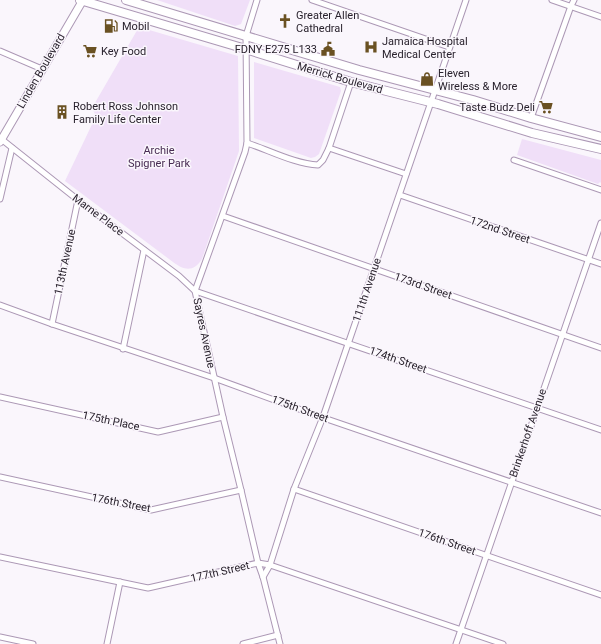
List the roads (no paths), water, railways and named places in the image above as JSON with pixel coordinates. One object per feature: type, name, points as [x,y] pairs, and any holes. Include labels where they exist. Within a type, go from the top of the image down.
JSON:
[{"type":"main road","name":"Merrick Boulevard","points":[[82,0],[351,82],[430,102],[532,132],[601,149]]},
{"type":"main road","name":"Linden Boulevard","points":[[1,140],[82,0]]},
{"type":"main road","name":"Merrick Boulevard","points":[[126,0],[359,70],[601,137]]},
{"type":"street","name":"Sayres Avenue","points":[[257,0],[246,36],[247,143],[223,216],[195,291],[258,563],[280,644]]},
{"type":"street","points":[[312,0],[449,47]]},
{"type":"street","name":"111th Avenue","points":[[263,577],[270,565],[294,489],[323,417],[466,0]]},
{"type":"street","points":[[552,0],[601,17]]},
{"type":"street","points":[[531,118],[574,0]]},
{"type":"street","points":[[0,50],[42,69]]},
{"type":"street","points":[[247,143],[297,161],[318,165],[323,160],[328,148],[351,82]]},
{"type":"street","name":"Marne Place","points":[[1,140],[179,276],[195,291]]},
{"type":"street","points":[[0,199],[12,148]]},
{"type":"street","points":[[328,148],[406,174]]},
{"type":"street","points":[[514,160],[601,190]]},
{"type":"street","name":"172nd Street","points":[[400,195],[601,264]]},
{"type":"street","name":"113th Avenue","points":[[52,324],[78,200]]},
{"type":"street","name":"173rd Street","points":[[223,216],[601,348]]},
{"type":"street","name":"Brinkerhoff Avenue","points":[[456,644],[601,222]]},
{"type":"street","points":[[123,349],[144,250]]},
{"type":"street","name":"174th Street","points":[[195,291],[601,430]]},
{"type":"street","name":"175th Street","points":[[0,305],[123,349],[214,378],[601,513]]},
{"type":"street","name":"175th Place","points":[[0,397],[158,432],[223,417]]},
{"type":"street","name":"176th Street","points":[[0,477],[151,510],[241,490]]},
{"type":"street","name":"176th Street","points":[[294,489],[601,595]]},
{"type":"street","name":"177th Street","points":[[0,557],[148,588],[258,563],[270,565],[503,644]]},
{"type":"street","points":[[107,644],[120,582]]},
{"type":"street","points":[[243,644],[278,635]]},
{"type":"street","points":[[0,637],[34,644]]},
{"type":"place","name":"Greater Allen Cathedral","points":[[285,21]]},
{"type":"place","name":"Mobil","points":[[111,26]]},
{"type":"place","name":"Jamaica Hospital Medical Center","points":[[371,47]]},
{"type":"place","name":"FDNY E275 L133","points":[[328,49]]},
{"type":"place","name":"Key Food","points":[[90,51]]},
{"type":"place","name":"Eleven Wireless & More","points":[[427,79]]},
{"type":"place","name":"Taste Budz Deli","points":[[546,107]]},
{"type":"place","name":"Robert Ross Johnson Family Life Center","points":[[62,112]]},
{"type":"park label","name":"Archie Spigner Park","points":[[159,156]]}]
